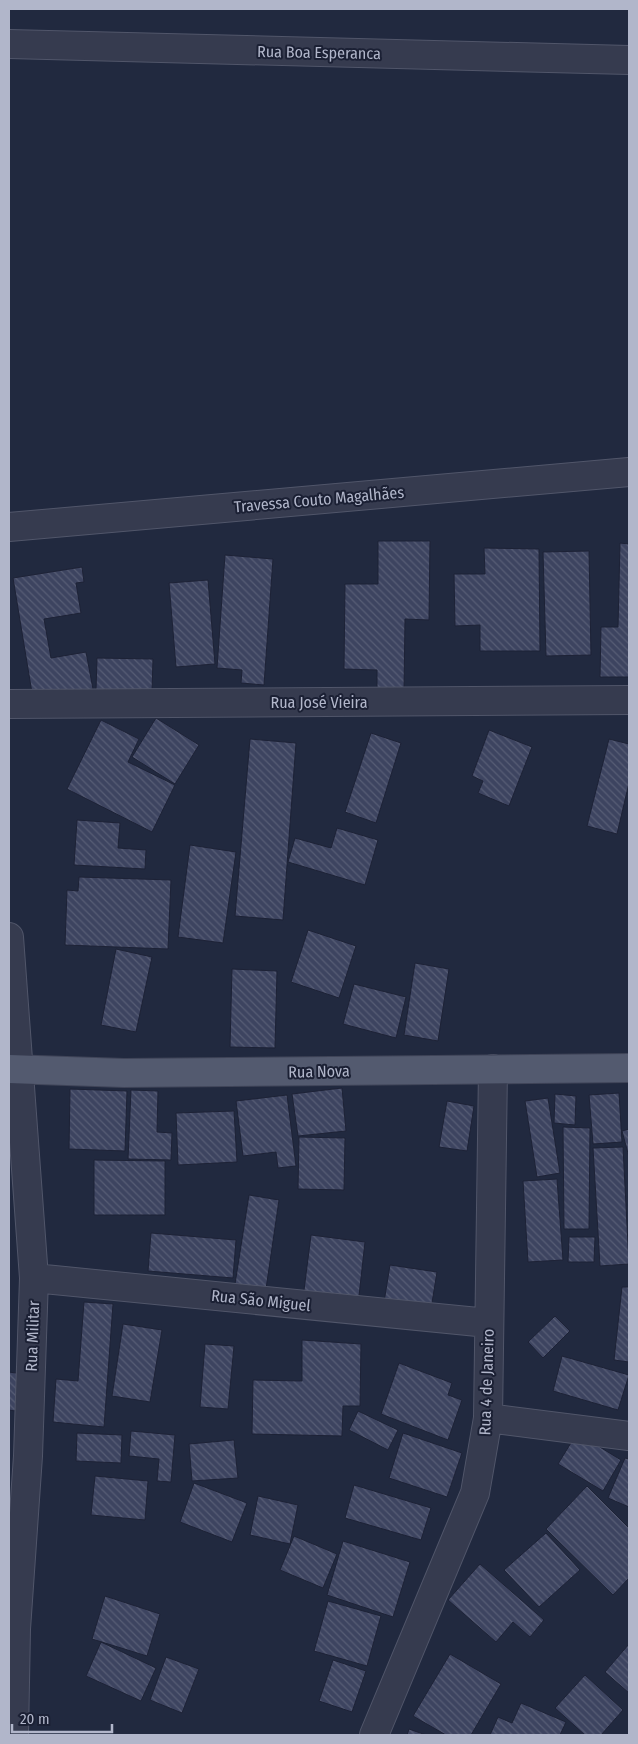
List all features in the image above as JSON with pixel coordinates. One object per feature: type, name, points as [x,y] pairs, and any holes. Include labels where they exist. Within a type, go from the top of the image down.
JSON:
[{"type":"main road","name":"Rua Nova","points":[[14,1069],[124,1073],[629,1068]]},
{"type":"street","name":"Rua Boa Esperanca","points":[[9,44],[629,60]]},
{"type":"street","name":"Travessa Couto Magalhães","points":[[9,527],[629,472]]},
{"type":"street","name":"Rua José Vieira","points":[[9,704],[629,700]]},
{"type":"street","name":"Rua Militar","points":[[9,937],[14,1069],[34,1278],[19,1460],[14,1735]]},
{"type":"street","name":"Rua 4 de Janeiro","points":[[374,1735],[475,1493],[488,1418],[493,1068]]},
{"type":"street","name":"Rua São Miguel","points":[[34,1278],[488,1323]]},
{"type":"street","points":[[488,1418],[629,1436]]},
{"type":"building","points":[[378,541],[430,541],[429,620],[405,619],[404,692],[377,692],[377,670],[344,669],[345,584],[378,584]]},
{"type":"building","points":[[620,543],[629,544],[629,677],[600,677],[601,627],[618,627]]},
{"type":"building","points":[[484,548],[539,549],[540,651],[480,651],[480,625],[455,626],[454,574],[485,574]]},
{"type":"building","points":[[589,551],[591,655],[546,656],[543,552]]},
{"type":"building","points":[[225,555],[273,559],[264,685],[241,683],[242,670],[217,668]]},
{"type":"building","points":[[82,567],[84,582],[76,583],[81,613],[44,619],[51,658],[86,652],[93,689],[33,699],[13,578]]},
{"type":"building","points":[[208,580],[215,664],[176,667],[169,583]]},
{"type":"building","points":[[97,658],[153,659],[152,692],[96,690]]},
{"type":"building","points":[[156,718],[199,745],[175,784],[132,757]]},
{"type":"building","points":[[101,720],[139,739],[128,762],[175,785],[152,832],[67,789]]},
{"type":"building","points":[[489,730],[532,747],[509,806],[478,793],[483,781],[472,776]]},
{"type":"building","points":[[371,733],[401,743],[376,823],[345,812]]},
{"type":"building","points":[[250,739],[296,743],[283,920],[235,916]]},
{"type":"building","points":[[609,739],[629,744],[629,783],[617,834],[587,826]]},
{"type":"building","points":[[77,820],[120,823],[118,848],[146,850],[145,869],[74,865]]},
{"type":"building","points":[[337,828],[378,840],[365,885],[288,862],[295,838],[331,848]]},
{"type":"building","points":[[190,845],[236,852],[223,943],[178,937]]},
{"type":"building","points":[[79,877],[171,880],[168,949],[65,945],[67,890],[78,891]]},
{"type":"building","points":[[308,930],[356,946],[339,998],[291,982]]},
{"type":"building","points":[[116,949],[152,957],[136,1032],[101,1025]]},
{"type":"building","points":[[415,963],[449,969],[438,1041],[404,1035]]},
{"type":"building","points":[[232,969],[277,971],[275,1048],[230,1047]]},
{"type":"building","points":[[354,984],[406,997],[396,1038],[343,1024]]},
{"type":"building","points":[[342,1088],[346,1131],[298,1136],[292,1094]]},
{"type":"building","points":[[70,1089],[127,1091],[125,1151],[69,1149]]},
{"type":"building","points":[[131,1090],[158,1091],[157,1132],[172,1133],[171,1160],[128,1159]]},
{"type":"building","points":[[619,1093],[622,1142],[593,1144],[589,1095]]},
{"type":"building","points":[[555,1094],[576,1096],[575,1125],[554,1123]]},
{"type":"building","points":[[287,1095],[296,1166],[278,1168],[276,1152],[243,1156],[236,1101]]},
{"type":"building","points":[[548,1098],[560,1173],[537,1177],[525,1101]]},
{"type":"building","points":[[447,1101],[474,1106],[467,1151],[439,1147]]},
{"type":"building","points":[[234,1111],[237,1162],[178,1165],[176,1113]]},
{"type":"building","points":[[563,1127],[590,1128],[589,1229],[564,1229]]},
{"type":"building","points":[[629,1129],[629,1157],[622,1131]]},
{"type":"building","points":[[299,1137],[345,1138],[344,1190],[298,1189]]},
{"type":"building","points":[[623,1147],[629,1264],[600,1266],[593,1148]]},
{"type":"building","points":[[94,1160],[165,1161],[165,1215],[94,1215]]},
{"type":"building","points":[[557,1179],[563,1260],[528,1262],[523,1181]]},
{"type":"building","points":[[249,1195],[279,1200],[266,1289],[235,1284]]},
{"type":"building","points":[[151,1233],[236,1240],[233,1278],[148,1271]]},
{"type":"building","points":[[311,1235],[365,1242],[358,1305],[303,1298]]},
{"type":"building","points":[[569,1237],[595,1237],[594,1262],[568,1262]]},
{"type":"building","points":[[390,1265],[437,1272],[431,1309],[384,1302]]},
{"type":"building","points":[[622,1287],[629,1287],[629,1362],[614,1360]]},
{"type":"building","points":[[84,1302],[113,1304],[104,1427],[53,1422],[56,1379],[78,1381]]},
{"type":"building","points":[[555,1316],[570,1331],[543,1358],[528,1342]]},
{"type":"building","points":[[123,1324],[162,1330],[150,1402],[112,1396]]},
{"type":"building","points":[[302,1340],[361,1344],[360,1406],[343,1406],[342,1436],[252,1434],[253,1380],[302,1381]]},
{"type":"building","points":[[205,1344],[234,1346],[228,1409],[200,1407]]},
{"type":"building","points":[[562,1356],[629,1375],[618,1410],[553,1391]]},
{"type":"building","points":[[399,1363],[452,1383],[448,1395],[462,1400],[448,1440],[381,1414]]},
{"type":"building","points":[[9,1372],[22,1374],[15,1411],[9,1410]]},
{"type":"building","points":[[358,1411],[398,1430],[388,1450],[349,1430]]},
{"type":"building","points":[[131,1431],[175,1435],[171,1482],[157,1481],[159,1459],[129,1456]]},
{"type":"building","points":[[77,1433],[122,1435],[121,1463],[76,1461]]},
{"type":"building","points":[[403,1433],[462,1453],[447,1497],[389,1478]]},
{"type":"building","points":[[577,1433],[621,1460],[603,1491],[558,1464]]},
{"type":"building","points":[[234,1440],[238,1478],[192,1481],[189,1444]]},
{"type":"building","points":[[625,1458],[629,1459],[629,1507],[608,1498]]},
{"type":"building","points":[[95,1476],[148,1481],[145,1520],[91,1515]]},
{"type":"building","points":[[194,1483],[247,1503],[232,1542],[180,1522]]},
{"type":"building","points":[[354,1485],[431,1508],[421,1540],[345,1518]]},
{"type":"building","points":[[587,1486],[629,1528],[629,1578],[613,1595],[546,1529]]},
{"type":"building","points":[[258,1496],[298,1505],[290,1544],[250,1535]]},
{"type":"building","points":[[546,1533],[580,1570],[539,1607],[504,1570]]},
{"type":"building","points":[[294,1536],[337,1554],[323,1588],[280,1570]]},
{"type":"building","points":[[343,1541],[410,1562],[393,1617],[327,1595]]},
{"type":"building","points":[[480,1564],[544,1620],[530,1637],[513,1622],[496,1642],[448,1600]]},
{"type":"building","points":[[105,1596],[160,1614],[147,1656],[92,1639]]},
{"type":"building","points":[[328,1601],[381,1616],[367,1666],[314,1651]]},
{"type":"building","points":[[101,1642],[156,1668],[141,1701],[86,1676]]},
{"type":"building","points":[[629,1644],[629,1693],[605,1672]]},
{"type":"building","points":[[450,1654],[501,1684],[471,1735],[446,1735],[413,1716]]},
{"type":"building","points":[[166,1657],[199,1669],[182,1713],[150,1700]]},
{"type":"building","points":[[333,1660],[366,1671],[352,1712],[319,1701]]},
{"type":"building","points":[[585,1675],[623,1710],[601,1735],[585,1735],[555,1708]]},
{"type":"building","points":[[521,1703],[566,1722],[560,1735],[490,1735],[498,1717],[512,1723]]},
{"type":"building","points":[[409,1729],[426,1735],[407,1735]]}]
